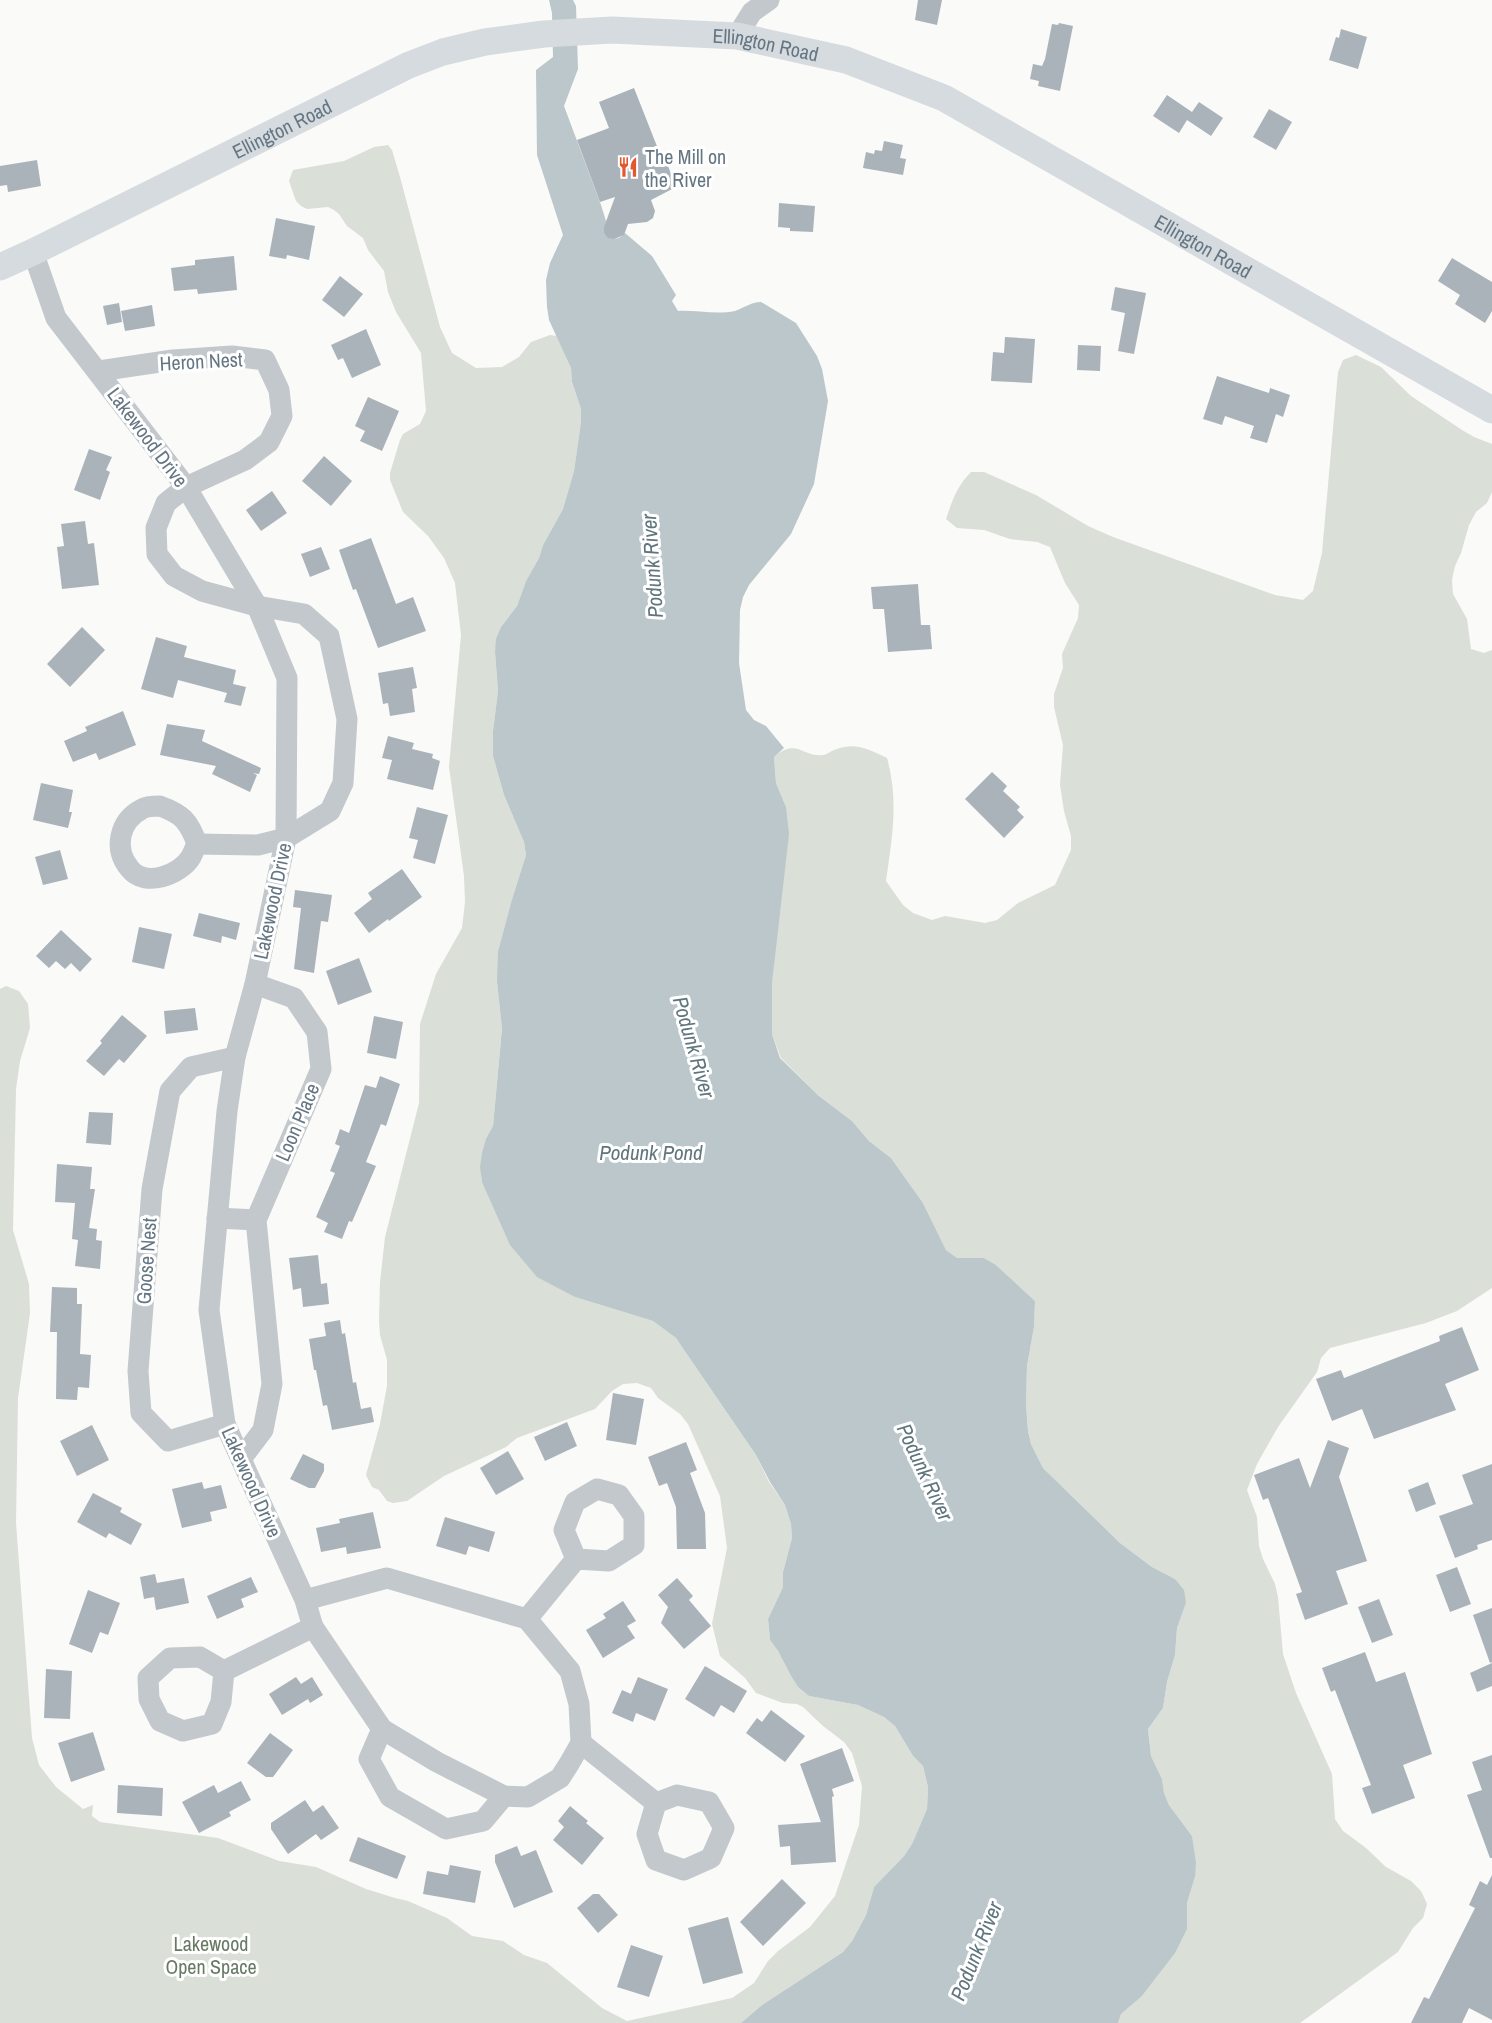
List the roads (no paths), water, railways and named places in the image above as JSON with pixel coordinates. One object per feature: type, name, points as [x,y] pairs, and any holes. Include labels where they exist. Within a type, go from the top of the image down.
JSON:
[{"type":"main road","name":"Ellington Road","points":[[0,267],[409,65],[443,52],[485,42],[588,31],[612,30],[737,36],[846,60],[944,98],[1492,410]]},
{"type":"street","points":[[737,36],[753,12],[769,0]]},
{"type":"street","name":"Lakewood Drive","points":[[33,252],[56,318],[186,487],[257,606],[287,678],[286,838],[255,984],[235,1057],[227,1111],[209,1310],[225,1424],[305,1600],[313,1627],[382,1730],[504,1796]]},
{"type":"street","name":"Heron Nest","points":[[99,371],[173,360],[232,356],[265,360],[279,390],[282,416],[268,442],[245,460],[186,487]]},
{"type":"street","points":[[186,487],[166,503],[156,528],[157,554],[174,576],[202,591],[257,606],[304,614],[329,636],[347,719],[343,783],[330,811],[286,838],[258,845],[197,844]]},
{"type":"street","name":"Loon Place","points":[[241,1459],[263,1430],[272,1384],[256,1220],[321,1069],[317,1032],[294,998],[255,984]]},
{"type":"street","name":"Goose Nest","points":[[225,1424],[168,1441],[141,1413],[138,1371],[152,1189],[170,1091],[191,1066],[235,1057]]},
{"type":"street","points":[[217,1218],[256,1220]]},
{"type":"street","points":[[527,1619],[576,1559]]},
{"type":"street","points":[[305,1600],[387,1578],[527,1619],[570,1671],[579,1704],[581,1743],[560,1778],[528,1797],[504,1796],[483,1821],[446,1829],[390,1797],[369,1759],[382,1730]]},
{"type":"street","points":[[224,1671],[313,1627]]},
{"type":"street","points":[[581,1743],[656,1803]]},
{"type":"water","name":"Podunk Pond","points":[[549,0],[573,0],[576,6],[578,69],[564,106],[601,205],[606,221],[604,233],[614,239],[625,233],[652,256],[676,295],[672,301],[678,311],[728,312],[761,302],[796,323],[817,356],[822,369],[828,401],[814,484],[791,534],[749,585],[740,610],[739,663],[746,710],[754,720],[766,726],[784,748],[774,757],[776,783],[786,807],[789,834],[772,983],[772,1034],[780,1058],[819,1096],[852,1121],[869,1141],[891,1158],[923,1203],[946,1250],[957,1258],[984,1258],[996,1265],[1035,1301],[1034,1327],[1027,1366],[1026,1405],[1031,1444],[1043,1468],[1120,1543],[1152,1567],[1175,1579],[1184,1590],[1186,1603],[1177,1628],[1175,1655],[1167,1682],[1163,1708],[1148,1729],[1151,1756],[1162,1779],[1164,1793],[1169,1805],[1192,1836],[1196,1863],[1195,1877],[1187,1903],[1187,1929],[1175,1953],[1141,1997],[1121,2014],[1118,2023],[741,2023],[762,2005],[843,1952],[852,1941],[866,1915],[874,1887],[904,1856],[912,1844],[927,1809],[928,1787],[923,1766],[913,1756],[895,1726],[884,1717],[858,1705],[809,1696],[798,1687],[770,1640],[768,1619],[783,1587],[783,1572],[792,1538],[791,1524],[785,1505],[756,1455],[676,1338],[653,1321],[575,1297],[537,1277],[510,1245],[482,1182],[480,1167],[486,1139],[493,1126],[502,1028],[497,982],[498,952],[526,855],[524,842],[504,795],[493,756],[493,731],[498,691],[496,639],[501,627],[517,606],[543,545],[563,509],[574,471],[581,422],[581,409],[572,382],[571,368],[549,320],[547,307],[546,280],[550,263],[563,235],[537,155],[536,70],[553,57],[552,13]]},
{"type":"place","name":"The Mill on the River","points":[[628,167]]},
{"type":"water label","name":"Podunk River","points":[[652,566]]},
{"type":"water label","name":"Podunk River","points":[[694,1047]]},
{"type":"water label","name":"Podunk River","points":[[925,1472]]},
{"type":"water label","name":"Podunk River","points":[[976,1951]]},
{"type":"park label","name":"Lakewood Open Space","points":[[211,1954]]}]
